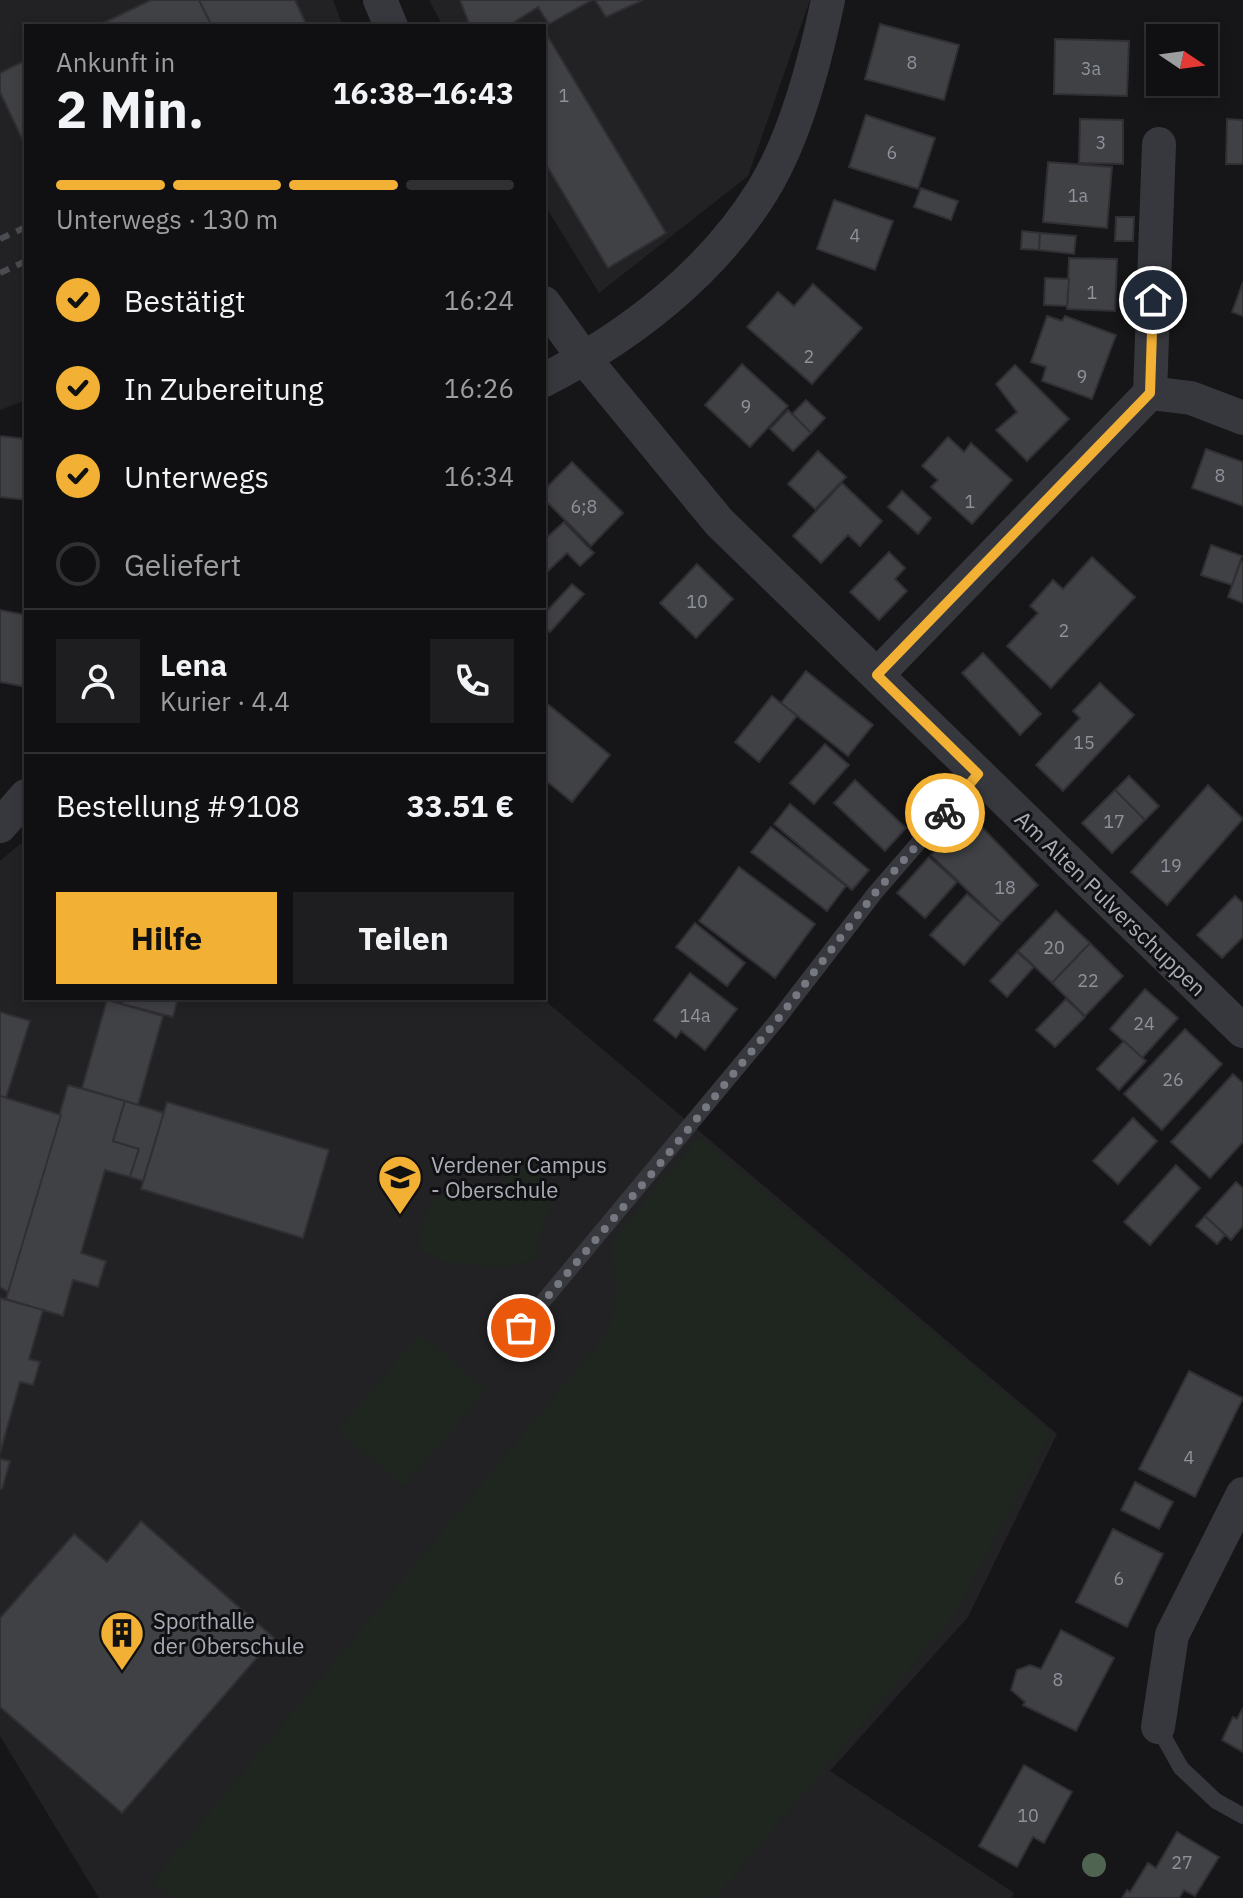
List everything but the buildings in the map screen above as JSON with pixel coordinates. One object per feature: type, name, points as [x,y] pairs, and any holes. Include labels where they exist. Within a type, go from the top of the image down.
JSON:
[{"type":"street","points":[[380,0],[390,24]]},
{"type":"street","points":[[546,379],[647,316],[711,259],[763,190],[791,129],[817,53],[828,0]]},
{"type":"street","points":[[877,675],[1150,393],[1159,144]]},
{"type":"street","name":"Am Alten Pulverschuppen","points":[[546,306],[583,357],[719,522],[1243,1031]]},
{"type":"street","points":[[1150,393],[1191,398],[1243,418]]},
{"type":"street","points":[[0,826],[24,798]]},
{"type":"street","points":[[1158,1727],[1172,1635],[1243,1494]]},
{"type":"lane","points":[[521,1328],[778,1019],[875,893],[978,774]]},
{"type":"lane","points":[[1158,1727],[1181,1768],[1216,1801],[1243,1816]]},
{"type":"shaded area","points":[[0,0],[333,0],[342,24],[24,24],[24,401],[0,410]]},
{"type":"shaded area","points":[[429,0],[810,0],[748,176],[599,293],[546,207],[546,24],[442,24]]},
{"type":"shaded area","name":"Verdener Campus - Oberschule","points":[[24,841],[24,1000],[544,1000],[1057,1434],[968,1617],[830,1771],[1014,1893],[1011,1898],[99,1898],[0,1736],[0,861]]},
{"type":"shaded area","points":[[699,1137],[1051,1432],[954,1615],[715,1898],[171,1898],[152,1882],[608,1332],[617,1293],[611,1241]]},
{"type":"shaded area","points":[[524,1160],[547,1166],[550,1201],[534,1260],[506,1267],[444,1262],[419,1250],[423,1221],[430,1205],[445,1192],[501,1184]]},
{"type":"shaded area","points":[[420,1334],[486,1390],[404,1486],[338,1431]]},
{"type":"railway","points":[[0,239],[24,228]]},
{"type":"railway","points":[[0,273],[24,262]]},
{"type":"way so far","points":[[521,1328],[778,1019],[875,893],[945,813]]},
{"type":"place","name":"Verdener Campus - Oberschule","points":[[400,1216]]},
{"type":"place","name":"Sporthalle der Oberschule","points":[[122,1672]]},
{"type":"route","points":[[945,813],[978,774],[877,675],[1150,393],[1153,300]]}]
